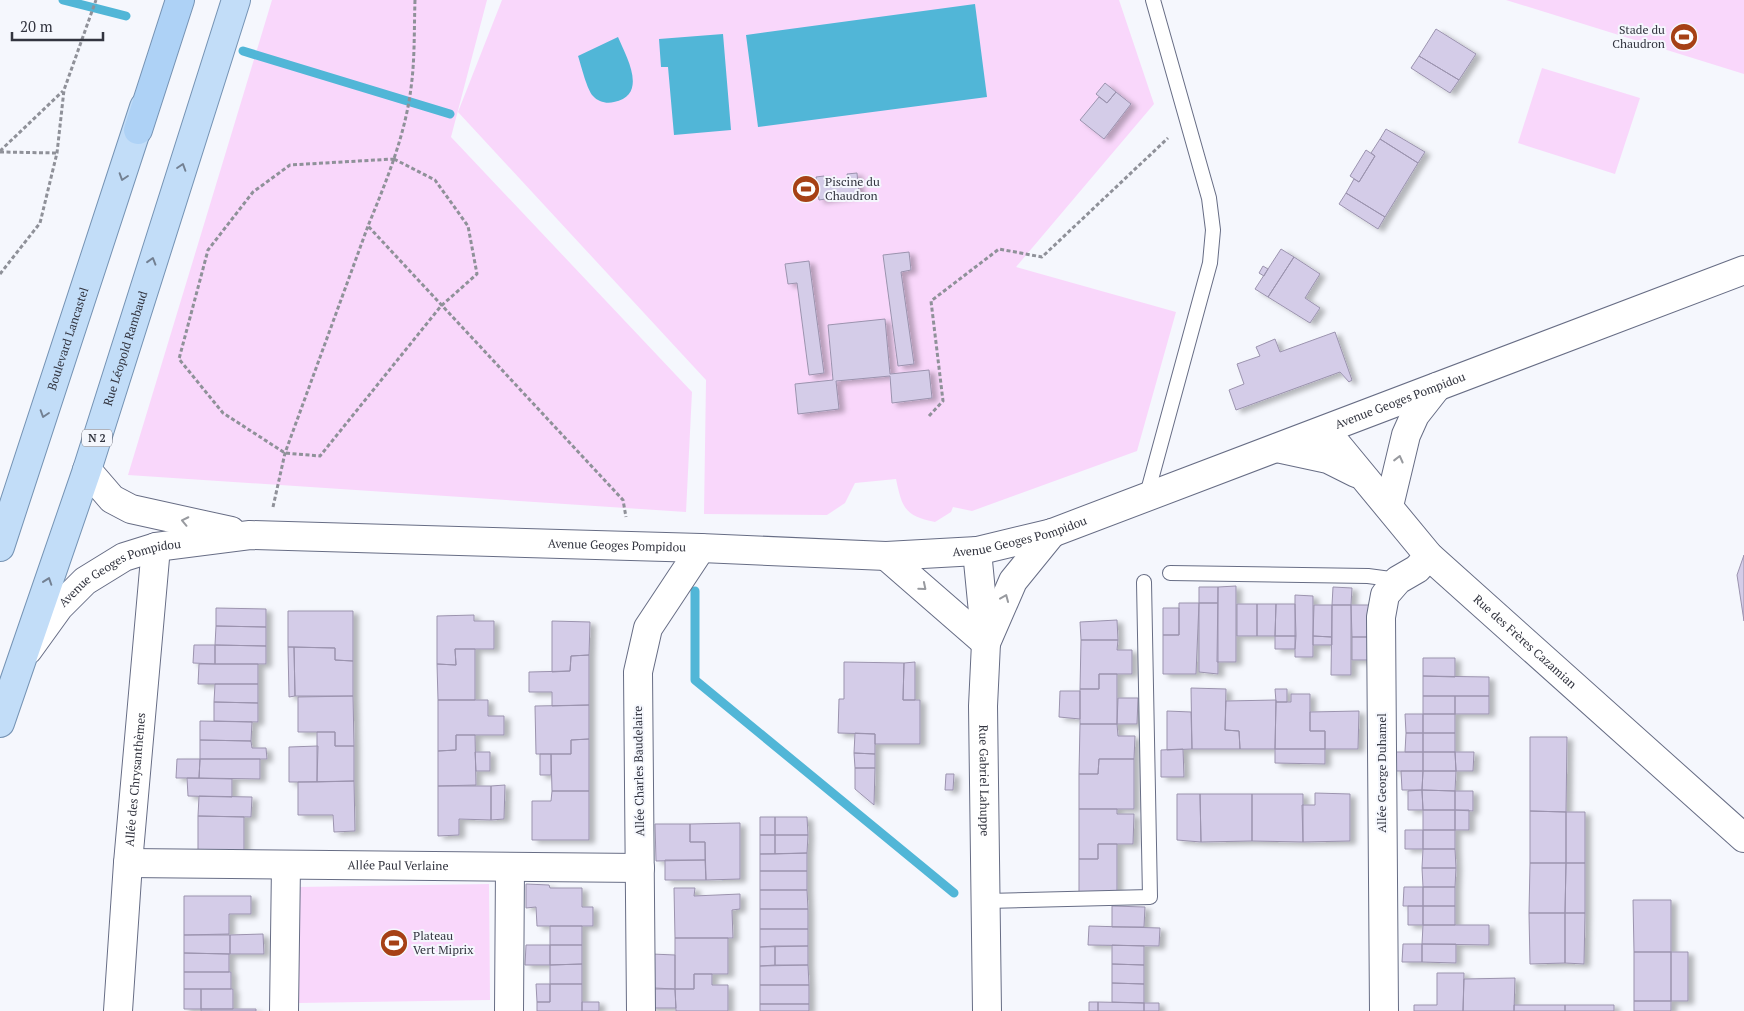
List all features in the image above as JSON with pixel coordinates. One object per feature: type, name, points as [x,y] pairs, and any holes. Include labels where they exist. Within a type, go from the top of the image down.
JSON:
[{"type":"highway","points":[[138,130],[180,0]]},
{"type":"main road","name":"Boulevard Lancastel","points":[[0,547],[138,130],[171,0]]},
{"type":"main road","name":"Rue Léopold Rambaud","points":[[0,722],[87,470],[236,0]]},
{"type":"street","name":"Avenue Geoges Pompidou","points":[[20,660],[59,607],[86,581],[124,556],[156,547],[259,535],[701,548],[886,556],[977,551],[1052,533],[1744,270]]},
{"type":"street","points":[[1389,506],[1406,435],[1415,415],[1437,387]]},
{"type":"street","name":"Rue des Frères Cazamian","points":[[1325,430],[1429,556],[1744,838]]},
{"type":"street","points":[[1277,448],[1328,459],[1363,477]]},
{"type":"street","name":"Avenue Geoges Pompidou","points":[[87,470],[112,499],[132,509],[259,535]]},
{"type":"street","points":[[886,556],[986,643],[1013,581],[1052,533]]},
{"type":"street","name":"Allée des Chrysanthèmes","points":[[118,1011],[128,863],[156,547]]},
{"type":"street","name":"Allée Charles Baudelaire","points":[[641,1011],[638,672],[648,628],[701,548]]},
{"type":"street","name":"Rue Gabriel Lahuppe","points":[[977,551],[986,643],[983,706],[987,1011]]},
{"type":"street","name":"Allée George Duhamel","points":[[1384,1011],[1381,617],[1385,595],[1398,580],[1417,570],[1429,556]]},
{"type":"street","name":"Allée Paul Verlaine","points":[[128,863],[640,868]]},
{"type":"street","points":[[284,1011],[286,865]]},
{"type":"street","points":[[509,1011],[510,867]]},
{"type":"lane","points":[[1146,498],[1210,263],[1213,230],[1209,198],[1153,0]]},
{"type":"lane","points":[[1170,573],[1368,576],[1398,580]]},
{"type":"lane","points":[[986,901],[1150,897],[1144,582]]},
{"type":"path","points":[[0,274],[40,223],[57,153],[64,90],[96,0]]},
{"type":"path","points":[[259,535],[285,453],[394,159],[411,87],[415,0]]},
{"type":"path","points":[[0,152],[64,90]]},
{"type":"path","points":[[929,416],[943,402],[931,301],[999,249],[1042,257],[1186,120]]},
{"type":"path","points":[[0,152],[57,153]]},
{"type":"path","points":[[394,159],[435,180],[468,226],[477,274],[441,306],[320,456],[285,453],[223,413],[179,359],[208,250],[253,192],[290,165],[394,159]]},
{"type":"path","points":[[368,226],[623,500],[633,546]]},
{"type":"shaded area","points":[[272,0],[487,0],[451,137],[692,392],[686,512],[128,475]]},
{"type":"shaded area","name":"Piscine du Chaudron","points":[[502,0],[1119,0],[1154,104],[1016,267],[1176,312],[1137,451],[972,511],[953,507],[951,512],[935,522],[917,517],[906,509],[900,497],[896,479],[855,483],[845,503],[827,515],[704,514],[706,380],[458,112]]},
{"type":"shaded area","name":"Stade du Chaudron","points":[[1506,0],[1744,0],[1744,74]]},
{"type":"shaded area","points":[[1542,68],[1640,98],[1615,174],[1518,143]]},
{"type":"shaded area","name":"Plateau Vert Miprix","points":[[489,884],[490,1000],[299,1003],[298,887]]},
{"type":"water","points":[[975,4],[987,97],[758,127],[746,35]]},
{"type":"water","points":[[723,34],[731,130],[674,135],[668,67],[661,67],[659,39]]},
{"type":"water","points":[[618,37],[632,74],[631,92],[625,98],[611,103],[603,102],[597,100],[591,93],[578,56]]},
{"type":"building","points":[[1436,29],[1476,54],[1459,80],[1419,56]]},
{"type":"building","points":[[1419,56],[1459,80],[1450,93],[1411,68]]},
{"type":"building","points":[[1105,83],[1116,92],[1107,103],[1096,94]]},
{"type":"building","points":[[1116,92],[1131,104],[1104,139],[1080,120],[1099,97],[1107,103]]},
{"type":"building","points":[[1386,129],[1425,152],[1418,163],[1380,139]]},
{"type":"building","points":[[1380,139],[1418,163],[1385,217],[1346,193],[1354,179],[1359,182],[1375,156],[1371,153]]},
{"type":"building","points":[[1366,150],[1375,156],[1359,182],[1350,176]]},
{"type":"building","points":[[857,173],[859,194],[819,200],[816,177],[824,176],[825,181],[848,179],[847,174]]},
{"type":"building","points":[[1346,193],[1385,217],[1378,229],[1339,204]]},
{"type":"building","points":[[1281,249],[1294,257],[1268,297],[1255,289]]},
{"type":"building","points":[[909,252],[911,270],[901,272],[914,364],[898,366],[883,255]]},
{"type":"building","points":[[1294,257],[1320,274],[1305,298],[1320,308],[1310,323],[1268,297]]},
{"type":"building","points":[[809,261],[824,373],[809,375],[797,283],[788,284],[785,264]]},
{"type":"building","points":[[1263,266],[1268,269],[1264,276],[1259,273]]},
{"type":"building","points":[[885,319],[890,374],[929,370],[932,398],[892,403],[890,376],[836,381],[839,409],[798,414],[795,384],[833,380],[828,325]]},
{"type":"building","points":[[1335,332],[1352,380],[1349,382],[1340,372],[1236,410],[1229,390],[1244,384],[1237,364],[1260,356],[1256,347],[1275,339],[1280,352]]},
{"type":"building","points":[[1744,555],[1744,621],[1737,575]]},
{"type":"building","points":[[1236,586],[1236,662],[1217,662],[1218,587]]},
{"type":"building","points":[[1199,587],[1218,587],[1218,603],[1199,603]]},
{"type":"building","points":[[1333,587],[1352,588],[1351,605],[1332,605]]},
{"type":"building","points":[[1295,595],[1313,596],[1313,657],[1295,657]]},
{"type":"building","points":[[1179,603],[1199,603],[1196,674],[1163,674],[1163,635],[1179,635]]},
{"type":"building","points":[[1199,603],[1218,603],[1218,674],[1199,672]]},
{"type":"building","points":[[1237,604],[1257,604],[1257,636],[1237,636]]},
{"type":"building","points":[[1257,604],[1276,604],[1275,636],[1257,636]]},
{"type":"building","points":[[1276,604],[1295,604],[1296,636],[1275,636]]},
{"type":"building","points":[[1314,605],[1332,605],[1332,637],[1313,636]]},
{"type":"building","points":[[1332,605],[1351,605],[1351,675],[1331,675]]},
{"type":"building","points":[[1351,605],[1369,605],[1370,637],[1352,637]]},
{"type":"building","points":[[216,608],[266,609],[266,627],[216,626]]},
{"type":"building","points":[[1163,608],[1179,608],[1179,635],[1163,635]]},
{"type":"building","points":[[288,611],[353,611],[353,661],[335,660],[335,648],[288,647]]},
{"type":"building","points":[[474,615],[474,621],[494,621],[494,649],[455,649],[456,665],[437,664],[437,616]]},
{"type":"building","points":[[1117,620],[1118,640],[1081,640],[1080,622]]},
{"type":"building","points":[[552,621],[590,622],[589,655],[571,656],[570,671],[552,672]]},
{"type":"building","points":[[216,626],[266,627],[266,646],[215,645]]},
{"type":"building","points":[[1275,636],[1296,636],[1295,649],[1275,649]]},
{"type":"building","points":[[1313,636],[1332,637],[1332,645],[1313,645]]},
{"type":"building","points":[[1352,637],[1370,637],[1370,660],[1352,660]]},
{"type":"building","points":[[1081,640],[1118,640],[1117,650],[1132,650],[1132,674],[1099,674],[1099,689],[1080,689]]},
{"type":"building","points":[[194,645],[215,645],[215,664],[193,663]]},
{"type":"building","points":[[215,645],[266,646],[266,664],[215,664]]},
{"type":"building","points":[[288,647],[294,647],[295,696],[289,697]]},
{"type":"building","points":[[294,647],[335,648],[335,660],[353,661],[353,696],[295,696]]},
{"type":"building","points":[[455,649],[475,649],[475,700],[438,700],[437,664],[456,665]]},
{"type":"building","points":[[589,655],[589,705],[552,706],[552,692],[529,692],[529,672],[570,671],[571,656]]},
{"type":"building","points":[[1423,658],[1455,658],[1455,677],[1423,676]]},
{"type":"building","points":[[844,662],[904,663],[903,700],[920,700],[920,744],[875,744],[875,734],[838,733],[839,699],[844,699]]},
{"type":"building","points":[[915,662],[915,700],[903,700],[904,663]]},
{"type":"building","points":[[199,664],[258,664],[258,684],[198,684]]},
{"type":"building","points":[[1099,674],[1117,674],[1117,724],[1080,724],[1080,689],[1099,689]]},
{"type":"building","points":[[1423,676],[1489,677],[1489,696],[1423,696]]},
{"type":"building","points":[[215,684],[258,684],[258,703],[214,702]]},
{"type":"building","points":[[1191,688],[1226,689],[1225,730],[1239,731],[1240,749],[1192,749]]},
{"type":"building","points":[[1275,689],[1287,689],[1287,702],[1276,702]]},
{"type":"building","points":[[1060,691],[1080,691],[1080,719],[1059,717]]},
{"type":"building","points":[[1291,694],[1310,694],[1310,731],[1325,731],[1325,749],[1275,749],[1276,702],[1291,702]]},
{"type":"building","points":[[353,696],[354,746],[335,746],[335,732],[298,732],[298,697]]},
{"type":"building","points":[[1423,696],[1455,696],[1455,714],[1423,714]]},
{"type":"building","points":[[1455,696],[1489,696],[1489,714],[1455,714]]},
{"type":"building","points":[[1118,698],[1138,698],[1137,724],[1117,724]]},
{"type":"building","points":[[438,700],[488,700],[488,716],[504,716],[504,735],[456,735],[456,750],[438,751]]},
{"type":"building","points":[[1276,700],[1275,749],[1240,749],[1239,731],[1225,730],[1226,701]]},
{"type":"building","points":[[214,702],[258,703],[258,722],[214,721]]},
{"type":"building","points":[[589,705],[589,739],[571,740],[571,754],[536,754],[535,706]]},
{"type":"building","points":[[1167,711],[1191,712],[1192,749],[1167,750]]},
{"type":"building","points":[[1359,711],[1358,749],[1325,749],[1325,731],[1310,731],[1310,712]]},
{"type":"building","points":[[1405,714],[1423,714],[1423,733],[1406,733]]},
{"type":"building","points":[[1423,714],[1455,714],[1455,733],[1423,733]]},
{"type":"building","points":[[200,721],[252,722],[251,741],[200,740]]},
{"type":"building","points":[[1080,724],[1117,724],[1118,736],[1135,736],[1134,759],[1099,759],[1098,774],[1079,774]]},
{"type":"building","points":[[317,732],[335,732],[335,746],[354,746],[354,781],[317,782]]},
{"type":"building","points":[[855,733],[875,734],[875,754],[854,753]]},
{"type":"building","points":[[1406,733],[1423,733],[1423,752],[1405,752]]},
{"type":"building","points":[[1423,733],[1455,733],[1455,752],[1423,752]]},
{"type":"building","points":[[456,735],[475,735],[476,785],[438,786],[438,751],[456,750]]},
{"type":"building","points":[[1530,737],[1567,737],[1566,812],[1530,811]]},
{"type":"building","points":[[589,739],[589,791],[552,791],[551,754],[571,754],[571,740]]},
{"type":"building","points":[[200,740],[251,741],[252,748],[266,748],[267,759],[200,759]]},
{"type":"building","points":[[318,746],[317,782],[289,782],[289,747]]},
{"type":"building","points":[[1183,749],[1184,777],[1161,777],[1161,750]]},
{"type":"building","points":[[1275,749],[1325,749],[1325,764],[1275,763]]},
{"type":"building","points":[[475,752],[490,752],[490,771],[476,771]]},
{"type":"building","points":[[1394,752],[1423,752],[1423,771],[1394,771]]},
{"type":"building","points":[[1423,752],[1455,752],[1456,771],[1423,771]]},
{"type":"building","points":[[1455,752],[1474,752],[1473,771],[1456,771]]},
{"type":"building","points":[[854,753],[875,754],[875,768],[855,768]]},
{"type":"building","points":[[540,754],[551,754],[551,775],[540,775]]},
{"type":"building","points":[[177,759],[200,759],[199,778],[176,778]]},
{"type":"building","points":[[200,759],[260,759],[260,779],[199,778]]},
{"type":"building","points":[[1099,759],[1134,759],[1134,809],[1079,809],[1079,774],[1098,774]]},
{"type":"building","points":[[855,768],[875,768],[874,805],[855,789]]},
{"type":"building","points":[[1401,771],[1423,771],[1422,790],[1402,790]]},
{"type":"building","points":[[1423,771],[1456,771],[1455,791],[1422,790]]},
{"type":"building","points":[[946,774],[954,774],[953,790],[945,790]]},
{"type":"building","points":[[187,778],[232,779],[232,797],[188,796]]},
{"type":"building","points":[[354,781],[355,831],[334,832],[333,815],[298,815],[298,782]]},
{"type":"building","points":[[505,785],[504,819],[491,820],[491,786]]},
{"type":"building","points":[[438,786],[491,786],[491,820],[459,819],[459,835],[438,836]]},
{"type":"building","points":[[1422,790],[1455,791],[1455,810],[1423,810]]},
{"type":"building","points":[[1422,790],[1423,810],[1408,810],[1408,791]]},
{"type":"building","points":[[552,791],[589,791],[589,840],[532,840],[532,801],[551,801]]},
{"type":"building","points":[[1455,791],[1473,791],[1473,811],[1455,810]]},
{"type":"building","points":[[1315,793],[1350,794],[1350,841],[1303,842],[1302,805],[1315,805]]},
{"type":"building","points":[[1177,794],[1200,794],[1201,842],[1177,840]]},
{"type":"building","points":[[1200,794],[1252,794],[1252,841],[1201,842]]},
{"type":"building","points":[[1252,794],[1303,794],[1303,842],[1252,841]]},
{"type":"building","points":[[199,796],[252,797],[251,817],[198,816]]},
{"type":"building","points":[[1079,809],[1117,809],[1117,814],[1134,814],[1133,844],[1098,844],[1098,859],[1079,859]]},
{"type":"building","points":[[1423,810],[1455,810],[1455,830],[1423,830]]},
{"type":"building","points":[[1455,810],[1469,810],[1469,830],[1455,830]]},
{"type":"building","points":[[1530,811],[1566,812],[1566,863],[1530,863]]},
{"type":"building","points":[[1566,812],[1585,812],[1585,863],[1566,863]]},
{"type":"building","points":[[198,816],[244,817],[244,853],[198,852]]},
{"type":"building","points":[[760,817],[775,817],[775,835],[760,835]]},
{"type":"building","points":[[775,817],[807,817],[808,835],[775,835]]},
{"type":"building","points":[[740,823],[740,879],[706,880],[705,842],[690,842],[690,824]]},
{"type":"building","points":[[655,824],[690,824],[690,842],[705,842],[705,860],[656,861]]},
{"type":"building","points":[[1405,830],[1423,830],[1423,849],[1405,849]]},
{"type":"building","points":[[1423,830],[1455,830],[1455,849],[1423,849]]},
{"type":"building","points":[[760,835],[775,835],[775,854],[760,854]]},
{"type":"building","points":[[775,835],[808,835],[807,853],[775,854]]},
{"type":"building","points":[[1098,844],[1117,844],[1117,893],[1079,893],[1079,859],[1098,859]]},
{"type":"building","points":[[1423,849],[1455,849],[1456,868],[1422,868]]},
{"type":"building","points":[[807,853],[807,871],[760,871],[760,854]]},
{"type":"building","points":[[665,860],[705,860],[706,880],[665,880]]},
{"type":"building","points":[[1530,863],[1566,863],[1565,913],[1529,913]]},
{"type":"building","points":[[1566,863],[1585,863],[1585,913],[1565,913]]},
{"type":"building","points":[[1422,868],[1456,868],[1455,887],[1423,887]]},
{"type":"building","points":[[760,871],[807,871],[807,890],[760,890]]},
{"type":"building","points":[[526,884],[549,885],[550,888],[582,888],[582,907],[593,907],[593,926],[537,926],[536,907],[526,908]]},
{"type":"building","points":[[1404,887],[1423,887],[1423,906],[1403,906]]},
{"type":"building","points":[[1423,887],[1455,887],[1455,906],[1423,906]]},
{"type":"building","points":[[674,888],[695,888],[694,896],[740,894],[740,909],[732,910],[733,938],[675,938]]},
{"type":"building","points":[[760,890],[807,890],[808,909],[760,909]]},
{"type":"building","points":[[184,896],[251,896],[251,914],[229,914],[229,934],[184,935]]},
{"type":"building","points":[[1633,900],[1671,900],[1671,952],[1634,952]]},
{"type":"building","points":[[1112,906],[1145,907],[1144,927],[1112,927]]},
{"type":"building","points":[[1408,906],[1423,906],[1423,925],[1408,925]]},
{"type":"building","points":[[1423,906],[1455,906],[1455,925],[1423,925]]},
{"type":"building","points":[[760,909],[808,909],[808,929],[760,929]]},
{"type":"building","points":[[1529,913],[1565,913],[1565,963],[1530,964]]},
{"type":"building","points":[[1565,913],[1585,913],[1584,964],[1565,963]]},
{"type":"building","points":[[1423,925],[1489,925],[1489,945],[1422,944]]},
{"type":"building","points":[[550,926],[582,926],[582,945],[550,945]]},
{"type":"building","points":[[1089,926],[1160,928],[1159,946],[1088,945]]},
{"type":"building","points":[[760,929],[808,929],[808,946],[760,947]]},
{"type":"building","points":[[263,934],[264,954],[230,954],[230,935]]},
{"type":"building","points":[[184,935],[230,935],[230,954],[184,953]]},
{"type":"building","points":[[675,938],[728,938],[728,974],[694,974],[694,989],[675,989]]},
{"type":"building","points":[[1403,944],[1422,944],[1422,962],[1402,962]]},
{"type":"building","points":[[1422,944],[1456,944],[1456,963],[1422,962]]},
{"type":"building","points":[[526,945],[550,945],[550,965],[525,965]]},
{"type":"building","points":[[550,945],[582,945],[582,964],[550,965]]},
{"type":"building","points":[[1112,945],[1144,946],[1144,965],[1112,964]]},
{"type":"building","points":[[775,946],[808,946],[808,965],[775,965]]},
{"type":"building","points":[[775,946],[775,965],[760,966],[760,947]]},
{"type":"building","points":[[1634,952],[1671,952],[1671,1001],[1634,1001]]},
{"type":"building","points":[[1671,952],[1688,952],[1688,1001],[1671,1001]]},
{"type":"building","points":[[184,953],[229,954],[229,972],[184,972]]},
{"type":"building","points":[[652,954],[675,955],[675,989],[654,988]]},
{"type":"building","points":[[582,964],[582,984],[550,984],[550,965]]},
{"type":"building","points":[[1112,964],[1144,965],[1144,984],[1112,983]]},
{"type":"building","points":[[808,965],[809,985],[760,985],[760,966]]},
{"type":"building","points":[[184,972],[231,972],[231,989],[184,989]]},
{"type":"building","points":[[1437,973],[1464,973],[1463,1011],[1414,1011],[1414,1005],[1437,1005]]},
{"type":"building","points":[[694,974],[712,974],[712,985],[728,985],[728,1011],[676,1011],[675,989],[694,989]]},
{"type":"building","points":[[1515,978],[1514,1011],[1463,1011],[1464,979]]},
{"type":"building","points":[[1112,983],[1144,984],[1144,1003],[1112,1002]]},
{"type":"building","points":[[536,984],[550,984],[550,1002],[537,1002]]},
{"type":"building","points":[[550,984],[582,984],[582,1011],[537,1011],[537,1002],[550,1002]]},
{"type":"building","points":[[760,985],[809,985],[809,1004],[760,1004]]},
{"type":"building","points":[[184,989],[201,989],[201,1009],[184,1009]]},
{"type":"building","points":[[201,989],[233,989],[233,1009],[201,1009]]},
{"type":"building","points":[[649,989],[675,989],[676,1008],[649,1008]]},
{"type":"building","points":[[1634,1001],[1671,1001],[1671,1011],[1634,1011]]},
{"type":"building","points":[[582,1002],[599,1002],[599,1011],[582,1011]]},
{"type":"building","points":[[1089,1002],[1098,1002],[1098,1011],[1089,1011]]},
{"type":"building","points":[[1098,1002],[1144,1003],[1144,1011],[1098,1011]]},
{"type":"building","points":[[1144,1003],[1159,1003],[1159,1011],[1144,1011]]},
{"type":"building","points":[[760,1004],[809,1004],[809,1011],[760,1011]]},
{"type":"building","points":[[1514,1005],[1565,1005],[1565,1011],[1514,1011]]},
{"type":"building","points":[[1565,1005],[1614,1005],[1614,1011],[1565,1011]]},
{"type":"building","points":[[201,1009],[256,1009],[256,1011],[201,1011]]},
{"type":"waterway","points":[[63,0],[126,16]]},
{"type":"waterway","points":[[243,51],[450,114]]},
{"type":"waterway","points":[[695,591],[695,680],[954,893]]},
{"type":"place","name":"Stade du Chaudron","points":[[1684,37]]},
{"type":"place","name":"Piscine du Chaudron","points":[[806,189]]},
{"type":"place","name":"Plateau Vert Miprix","points":[[394,943]]}]
